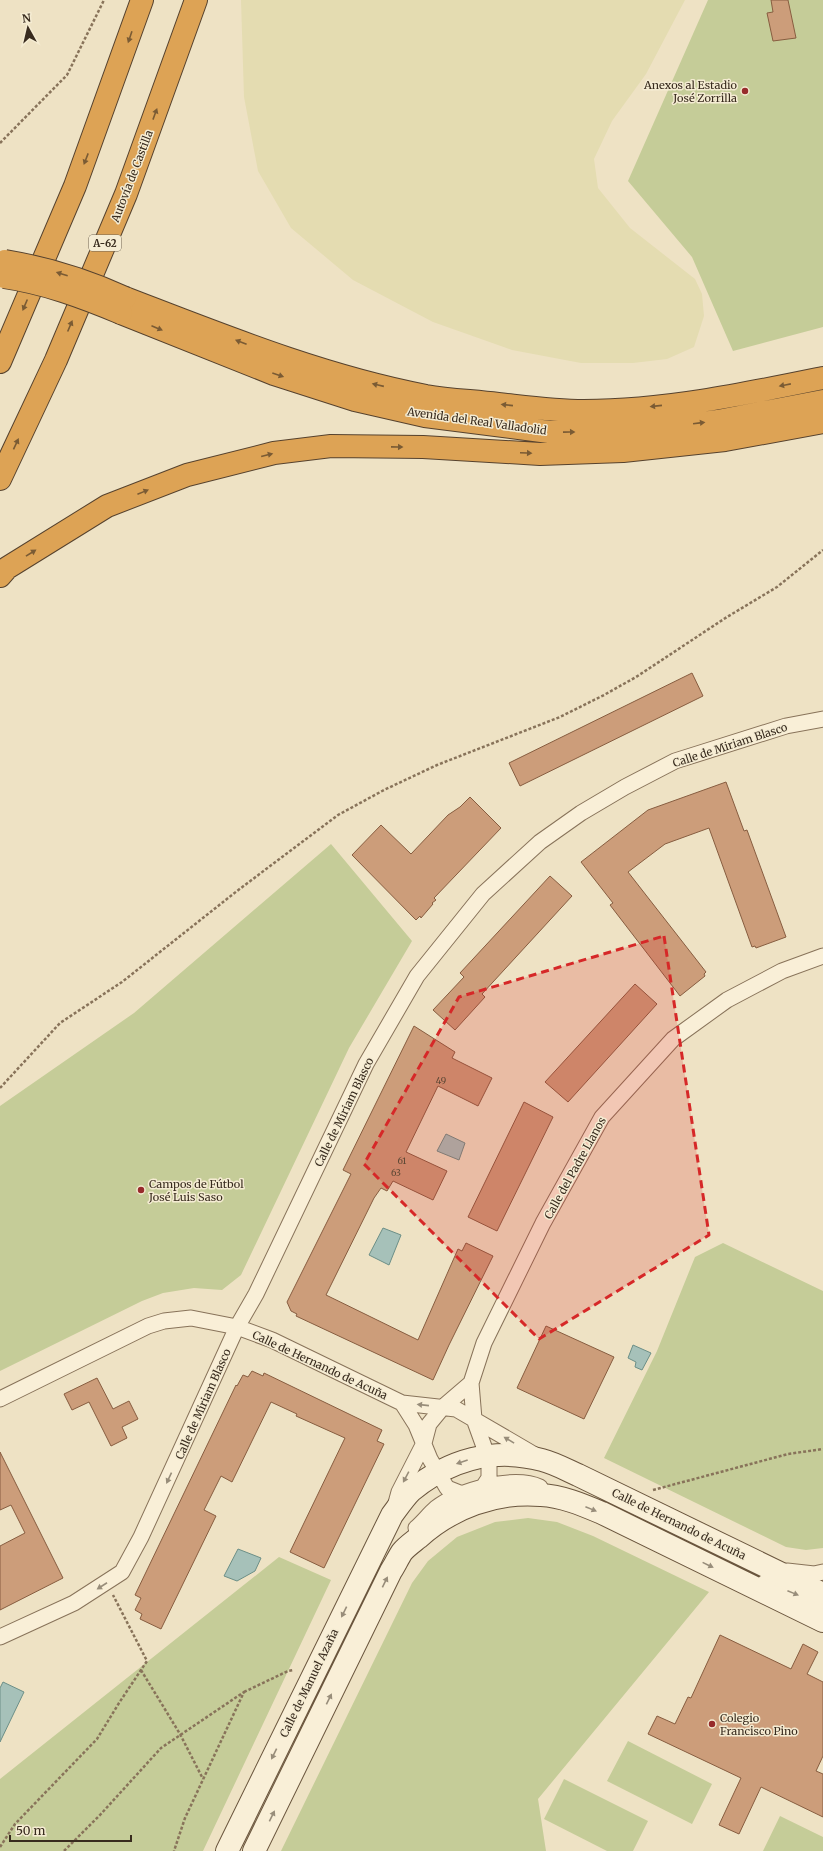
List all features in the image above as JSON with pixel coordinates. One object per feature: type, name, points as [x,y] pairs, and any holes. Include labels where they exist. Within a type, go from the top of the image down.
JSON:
[{"type":"highway","points":[[0,362],[75,186],[142,0]]},
{"type":"highway","name":"Autovía de Castilla","points":[[0,479],[56,360],[126,194],[196,0]]},
{"type":"highway","points":[[2,269],[30,281],[123,305]]},
{"type":"highway","name":"Avenida del Real Valladolid","points":[[123,305],[275,356],[353,379],[427,396],[545,409],[584,411],[619,410],[715,398],[823,378]]},
{"type":"highway","name":"Avenida del Real Valladolid","points":[[123,305],[189,342],[274,374],[354,400],[425,416],[550,432],[624,431],[718,421],[823,402]]},
{"type":"highway","points":[[0,576],[7,568],[107,506],[187,475],[274,453],[331,446],[423,447],[540,454],[623,451],[725,440],[823,422]]},
{"type":"street","name":"Calle de Miriam Blasco","points":[[0,1637],[74,1604],[122,1572],[141,1537],[237,1327],[256,1294],[366,1064],[417,976],[483,894],[540,842],[581,813],[625,787],[675,761],[786,726],[823,719]]},
{"type":"street","name":"Calle del Padre Llanos","points":[[474,1419],[471,1382],[484,1343],[543,1223],[602,1117],[673,1039],[726,1000],[782,971],[823,956]]},
{"type":"street","name":"Calle de Hernando de Acuña","points":[[0,1399],[148,1326],[164,1321],[191,1318],[237,1327],[272,1340],[402,1403],[456,1409],[543,1460],[771,1569],[820,1596]]},
{"type":"street","name":"Calle del Padre Llanos","points":[[443,1407],[471,1382]]},
{"type":"street","points":[[254,1851],[391,1571],[402,1552],[460,1502],[447,1488],[438,1473],[416,1424],[402,1403]]},
{"type":"street","name":"Calle de Manuel Azaña","points":[[227,1851],[392,1515],[399,1492],[424,1443],[429,1424],[443,1407]]},
{"type":"street","points":[[474,1419],[487,1455],[489,1478],[482,1487]]},
{"type":"street","name":"Calle de Hernando de Acuña","points":[[438,1473],[460,1462],[487,1455],[516,1455],[543,1460]]},
{"type":"street","name":"Calle de Manuel Azaña","points":[[392,1515],[411,1492],[438,1473]]},
{"type":"street","name":"Calle de Hernando de Acuña","points":[[460,1502],[482,1487],[509,1483],[533,1484],[602,1513],[742,1581],[820,1596]]},
{"type":"street","name":"Calle de Hernando de Acuña","points":[[460,1502],[519,1494],[542,1495],[568,1500]]},
{"type":"path","points":[[0,143],[67,75],[104,0]]},
{"type":"path","points":[[0,1088],[60,1023],[122,982],[237,891],[338,815],[384,790],[437,765],[560,717],[604,695],[636,677],[727,617],[777,587],[823,550]]},
{"type":"path","points":[[631,1501],[645,1492],[788,1454],[823,1449]]},
{"type":"path","points":[[0,1847],[15,1824],[97,1739],[147,1662],[106,1583]]},
{"type":"path","points":[[141,1670],[180,1734],[203,1779]]},
{"type":"path","points":[[64,1851],[100,1816],[161,1748],[244,1692],[288,1671]]},
{"type":"path","points":[[174,1851],[185,1818],[244,1692]]},
{"type":"highlighted area","points":[[664,936],[709,1235],[539,1339],[364,1164],[459,997]]},
{"type":"shaded area","points":[[241,0],[685,0],[646,74],[612,121],[594,159],[598,188],[630,228],[695,279],[702,294],[704,316],[694,347],[667,359],[633,363],[581,363],[512,350],[433,322],[353,280],[291,228],[258,171],[244,97]]},
{"type":"green space","name":"Anexos al Estadio José Zorrilla","points":[[708,0],[823,0],[823,327],[733,351],[692,257],[628,181]]},
{"type":"green space","name":"Campos de Fútbol José Luis Saso","points":[[331,844],[412,941],[349,1048],[241,1275],[222,1290],[194,1288],[163,1293],[142,1301],[0,1371],[0,1106],[134,1013]]},
{"type":"green space","points":[[723,1243],[823,1291],[823,1548],[806,1550],[786,1547],[604,1458],[657,1351],[695,1257]]},
{"type":"green space","points":[[528,1518],[557,1522],[593,1536],[709,1592],[538,1799],[546,1851],[281,1851],[412,1583],[428,1561],[457,1537],[495,1522]]},
{"type":"green space","points":[[279,1557],[331,1580],[203,1851],[0,1851],[0,1779]]},
{"type":"green space","points":[[628,1741],[712,1784],[692,1824],[607,1781]]},
{"type":"green space","points":[[564,1779],[648,1821],[633,1851],[607,1851],[544,1819]]},
{"type":"green space","points":[[780,1816],[823,1837],[823,1851],[763,1851]]},
{"type":"water","points":[[446,1134],[465,1143],[459,1160],[437,1151]]},
{"type":"water","points":[[383,1228],[401,1235],[389,1265],[369,1255]]},
{"type":"water","points":[[633,1345],[651,1353],[642,1370],[635,1367],[636,1362],[628,1358]]},
{"type":"water","points":[[238,1549],[261,1558],[255,1571],[237,1581],[224,1576]]},
{"type":"water","points":[[3,1682],[24,1692],[0,1742],[0,1688]]},
{"type":"building","points":[[771,0],[788,0],[796,38],[773,41],[767,13],[773,12]]},
{"type":"building","points":[[692,673],[703,696],[520,786],[509,763]]},
{"type":"building","points":[[726,782],[744,831],[747,830],[786,937],[756,948],[755,946],[752,947],[709,828],[665,844],[628,872],[706,972],[704,974],[705,976],[680,996],[610,905],[613,903],[581,862],[648,810]]},
{"type":"building","points":[[470,797],[501,828],[434,898],[436,900],[421,918],[420,916],[416,920],[352,855],[381,825],[411,854],[448,815],[460,807]]},
{"type":"building","points":[[550,876],[572,896],[482,994],[485,997],[455,1030],[433,1010],[464,977],[460,973]]},
{"type":"building","points":[[635,984],[657,1004],[568,1102],[545,1082]]},
{"type":"building","points":[[414,1026],[455,1052],[452,1058],[492,1078],[478,1106],[438,1086],[406,1152],[447,1171],[433,1200],[393,1181],[387,1191],[381,1188],[374,1198],[326,1295],[418,1340],[458,1249],[462,1251],[466,1243],[493,1256],[433,1380],[296,1316],[297,1314],[291,1311],[287,1302],[351,1174],[343,1170]]},
{"type":"building","points":[[524,1102],[553,1117],[497,1231],[468,1217]]},
{"type":"building","points":[[546,1326],[614,1357],[584,1419],[517,1388]]},
{"type":"building","points":[[252,1371],[263,1376],[264,1373],[382,1430],[377,1441],[384,1444],[324,1568],[290,1552],[345,1438],[296,1416],[297,1414],[271,1402],[232,1482],[221,1476],[204,1510],[216,1516],[161,1629],[140,1619],[142,1614],[135,1610],[141,1598],[135,1595],[236,1385],[237,1386],[243,1375],[248,1377]]},
{"type":"building","points":[[97,1378],[113,1409],[129,1401],[138,1419],[122,1427],[127,1438],[111,1446],[89,1402],[72,1410],[64,1394]]},
{"type":"building","points":[[0,1452],[63,1578],[0,1610],[0,1546],[25,1533],[11,1505],[0,1510]]},
{"type":"building","points":[[720,1635],[791,1669],[803,1644],[818,1652],[807,1674],[823,1682],[823,1756],[816,1771],[823,1774],[823,1817],[761,1787],[739,1834],[719,1825],[741,1778],[648,1734],[657,1716],[675,1724],[688,1697],[691,1698]]},
{"type":"place","name":"Anexos al Estadio José Zorrilla","points":[[745,91]]},
{"type":"place","name":"Campos de Fútbol José Luis Saso","points":[[141,1190]]},
{"type":"place","name":"Colegio Francisco Pino","points":[[712,1724]]}]
